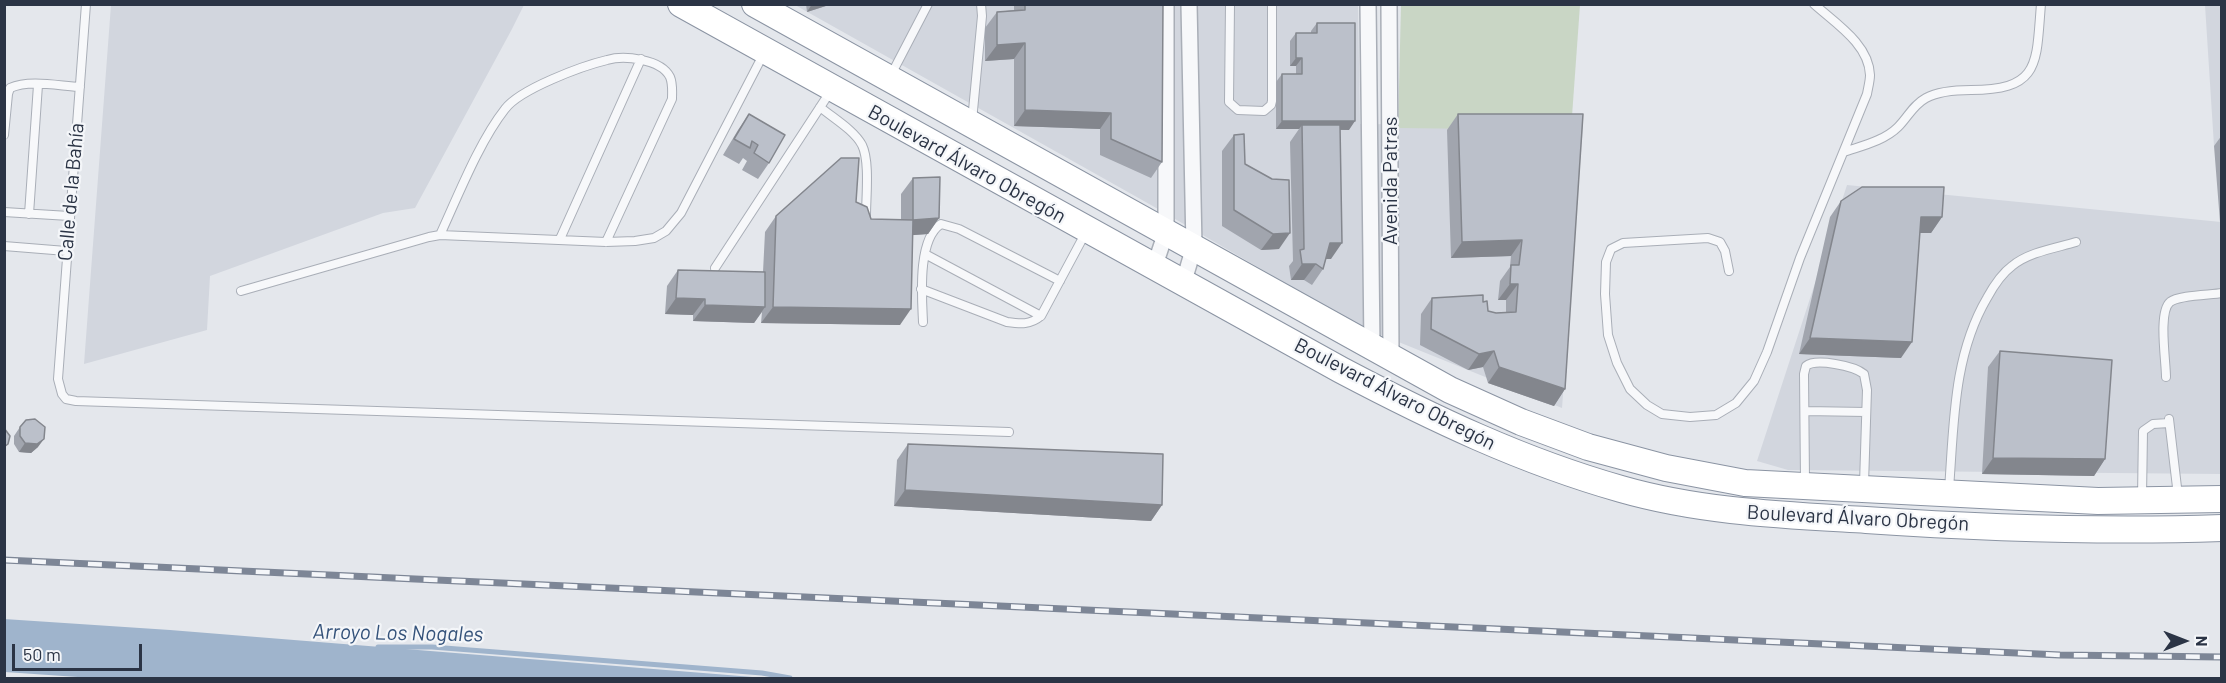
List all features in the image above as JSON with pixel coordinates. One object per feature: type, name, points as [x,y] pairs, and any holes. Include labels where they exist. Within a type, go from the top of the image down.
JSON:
[{"type":"highway","name":"Boulevard Álvaro Obregón","points":[[681,4],[774,56],[826,98],[947,153],[1417,410],[1548,467],[1679,504],[1755,513],[1914,523],[2160,530],[2222,528]]},
{"type":"highway","name":"Boulevard Álvaro Obregón","points":[[755,4],[1450,390],[1588,447],[1666,468],[1745,483],[2098,501],[2222,499]]},
{"type":"highway","points":[[774,56],[836,77],[855,80],[890,78],[907,110],[920,127],[947,153]]},
{"type":"street","points":[[1154,268],[1166,232],[1166,4]]},
{"type":"street","points":[[1183,284],[1194,247],[1189,4]]},
{"type":"street","name":"Avenida Patras","points":[[1368,4],[1382,352]]},
{"type":"street","name":"Avenida Patras","points":[[1382,352],[1389,4]]},
{"type":"lane","name":"Calle de la Bahía","points":[[86,4],[58,379],[64,397],[76,401],[1010,432]]},
{"type":"lane","points":[[890,78],[928,4]]},
{"type":"lane","points":[[972,125],[982,16],[981,4]]},
{"type":"lane","points":[[1230,4],[1229,102],[1238,110],[1264,111],[1272,105],[1272,4]]},
{"type":"lane","points":[[1729,271],[1725,251],[1720,243],[1708,238],[1623,243],[1611,249],[1606,262],[1605,294],[1608,335],[1617,363],[1630,389],[1647,405],[1662,414],[1690,417],[1716,415],[1736,403],[1754,381],[1767,352],[1800,258],[1867,94],[1870,74],[1863,51],[1847,33],[1814,4]]},
{"type":"lane","points":[[1844,152],[1885,136],[1897,128],[1913,107],[1928,97],[1947,92],[2004,88],[2017,84],[2024,78],[2035,61],[2041,4]]},
{"type":"lane","points":[[241,291],[440,235],[606,242],[654,238],[666,231],[681,213],[774,56]]},
{"type":"lane","points":[[440,235],[473,165],[506,108],[522,94],[578,69],[609,59],[641,59],[660,67],[669,75],[672,84],[672,99],[606,242]]},
{"type":"lane","points":[[560,240],[641,59]]},
{"type":"lane","points":[[4,135],[10,88],[16,85],[80,87]]},
{"type":"lane","points":[[28,213],[38,85]]},
{"type":"lane","points":[[716,268],[826,98],[863,147],[866,219]]},
{"type":"lane","points":[[4,212],[69,216]]},
{"type":"lane","points":[[923,322],[921,290],[925,254],[935,228],[941,224],[948,225],[1060,281]]},
{"type":"lane","points":[[921,290],[1007,322],[1026,324],[1033,322],[1041,316],[1087,231]]},
{"type":"lane","points":[[1949,494],[1956,393],[1963,356],[1976,317],[1994,286],[2013,265],[2036,254],[2076,242]]},
{"type":"lane","points":[[4,246],[66,251]]},
{"type":"lane","points":[[925,254],[1041,316]]},
{"type":"lane","points":[[2166,377],[2164,320],[2166,308],[2171,301],[2180,298],[2222,293]]},
{"type":"lane","points":[[1804,486],[1806,366],[1818,362],[1858,369],[1867,381],[1864,489]]},
{"type":"lane","points":[[1805,411],[1866,412]]},
{"type":"lane","points":[[2142,501],[2143,431],[2153,424],[2169,421],[2179,501]]},
{"type":"shaded area","points":[[111,4],[524,5],[415,208],[383,213],[210,276],[207,330],[84,364]]},
{"type":"shaded area","points":[[795,5],[1358,5],[1360,124],[1583,126],[1562,408],[1359,326],[1151,205]]},
{"type":"shaded area","points":[[2205,5],[2221,5],[2221,145],[2214,146]]},
{"type":"shaded area","points":[[1847,185],[2221,222],[2221,474],[1788,470],[1757,461]]},
{"type":"green space","points":[[1401,5],[1580,5],[1571,130],[1398,128]]},
{"type":"water","name":"Arroyo Los Nogales","points":[[4,619],[170,630],[765,678],[92,678],[5,672]]},
{"type":"building","points":[[1025,4],[1163,4],[1162,162],[1111,139],[1111,113],[1025,110],[1025,43],[997,45],[997,12],[1025,10]]},
{"type":"building","points":[[1317,23],[1355,23],[1355,121],[1282,121],[1282,74],[1302,74],[1302,58],[1296,58],[1296,33],[1317,33]]},
{"type":"building","points":[[749,114],[785,135],[769,163],[754,153],[758,145],[752,141],[750,148],[734,139]]},
{"type":"building","points":[[1458,114],[1583,114],[1565,389],[1499,367],[1494,351],[1479,354],[1431,329],[1432,298],[1483,295],[1483,302],[1487,301],[1488,311],[1516,312],[1518,284],[1510,284],[1511,265],[1519,265],[1522,240],[1462,242]]},
{"type":"building","points":[[1302,125],[1340,125],[1342,243],[1330,243],[1323,269],[1316,264],[1302,264],[1300,250],[1304,249]]},
{"type":"building","points":[[1244,134],[1245,164],[1272,179],[1289,180],[1290,233],[1273,234],[1234,210],[1234,135]]},
{"type":"building","points":[[841,158],[859,158],[856,202],[867,207],[871,219],[913,220],[911,309],[773,307],[776,216]]},
{"type":"building","points":[[940,177],[939,218],[913,220],[913,178]]},
{"type":"building","points":[[1862,187],[1944,187],[1942,217],[1921,217],[1912,342],[1810,338],[1841,201]]},
{"type":"building","points":[[678,270],[765,272],[765,307],[705,305],[705,299],[676,298]]},
{"type":"building","points":[[2000,351],[2112,360],[2105,459],[1993,458]]},
{"type":"building","points":[[35,419],[45,427],[44,439],[37,444],[25,443],[20,436],[20,427],[26,420]]},
{"type":"building","points":[[4,428],[10,436],[8,444],[4,447]]},
{"type":"building","points":[[908,444],[1163,454],[1162,505],[905,490]]},
{"type":"waterway","name":"Arroyo Los Nogales","points":[[378,647],[432,647],[762,673],[790,678]]},
{"type":"railway","points":[[4,560],[2060,655],[2222,657]]}]
